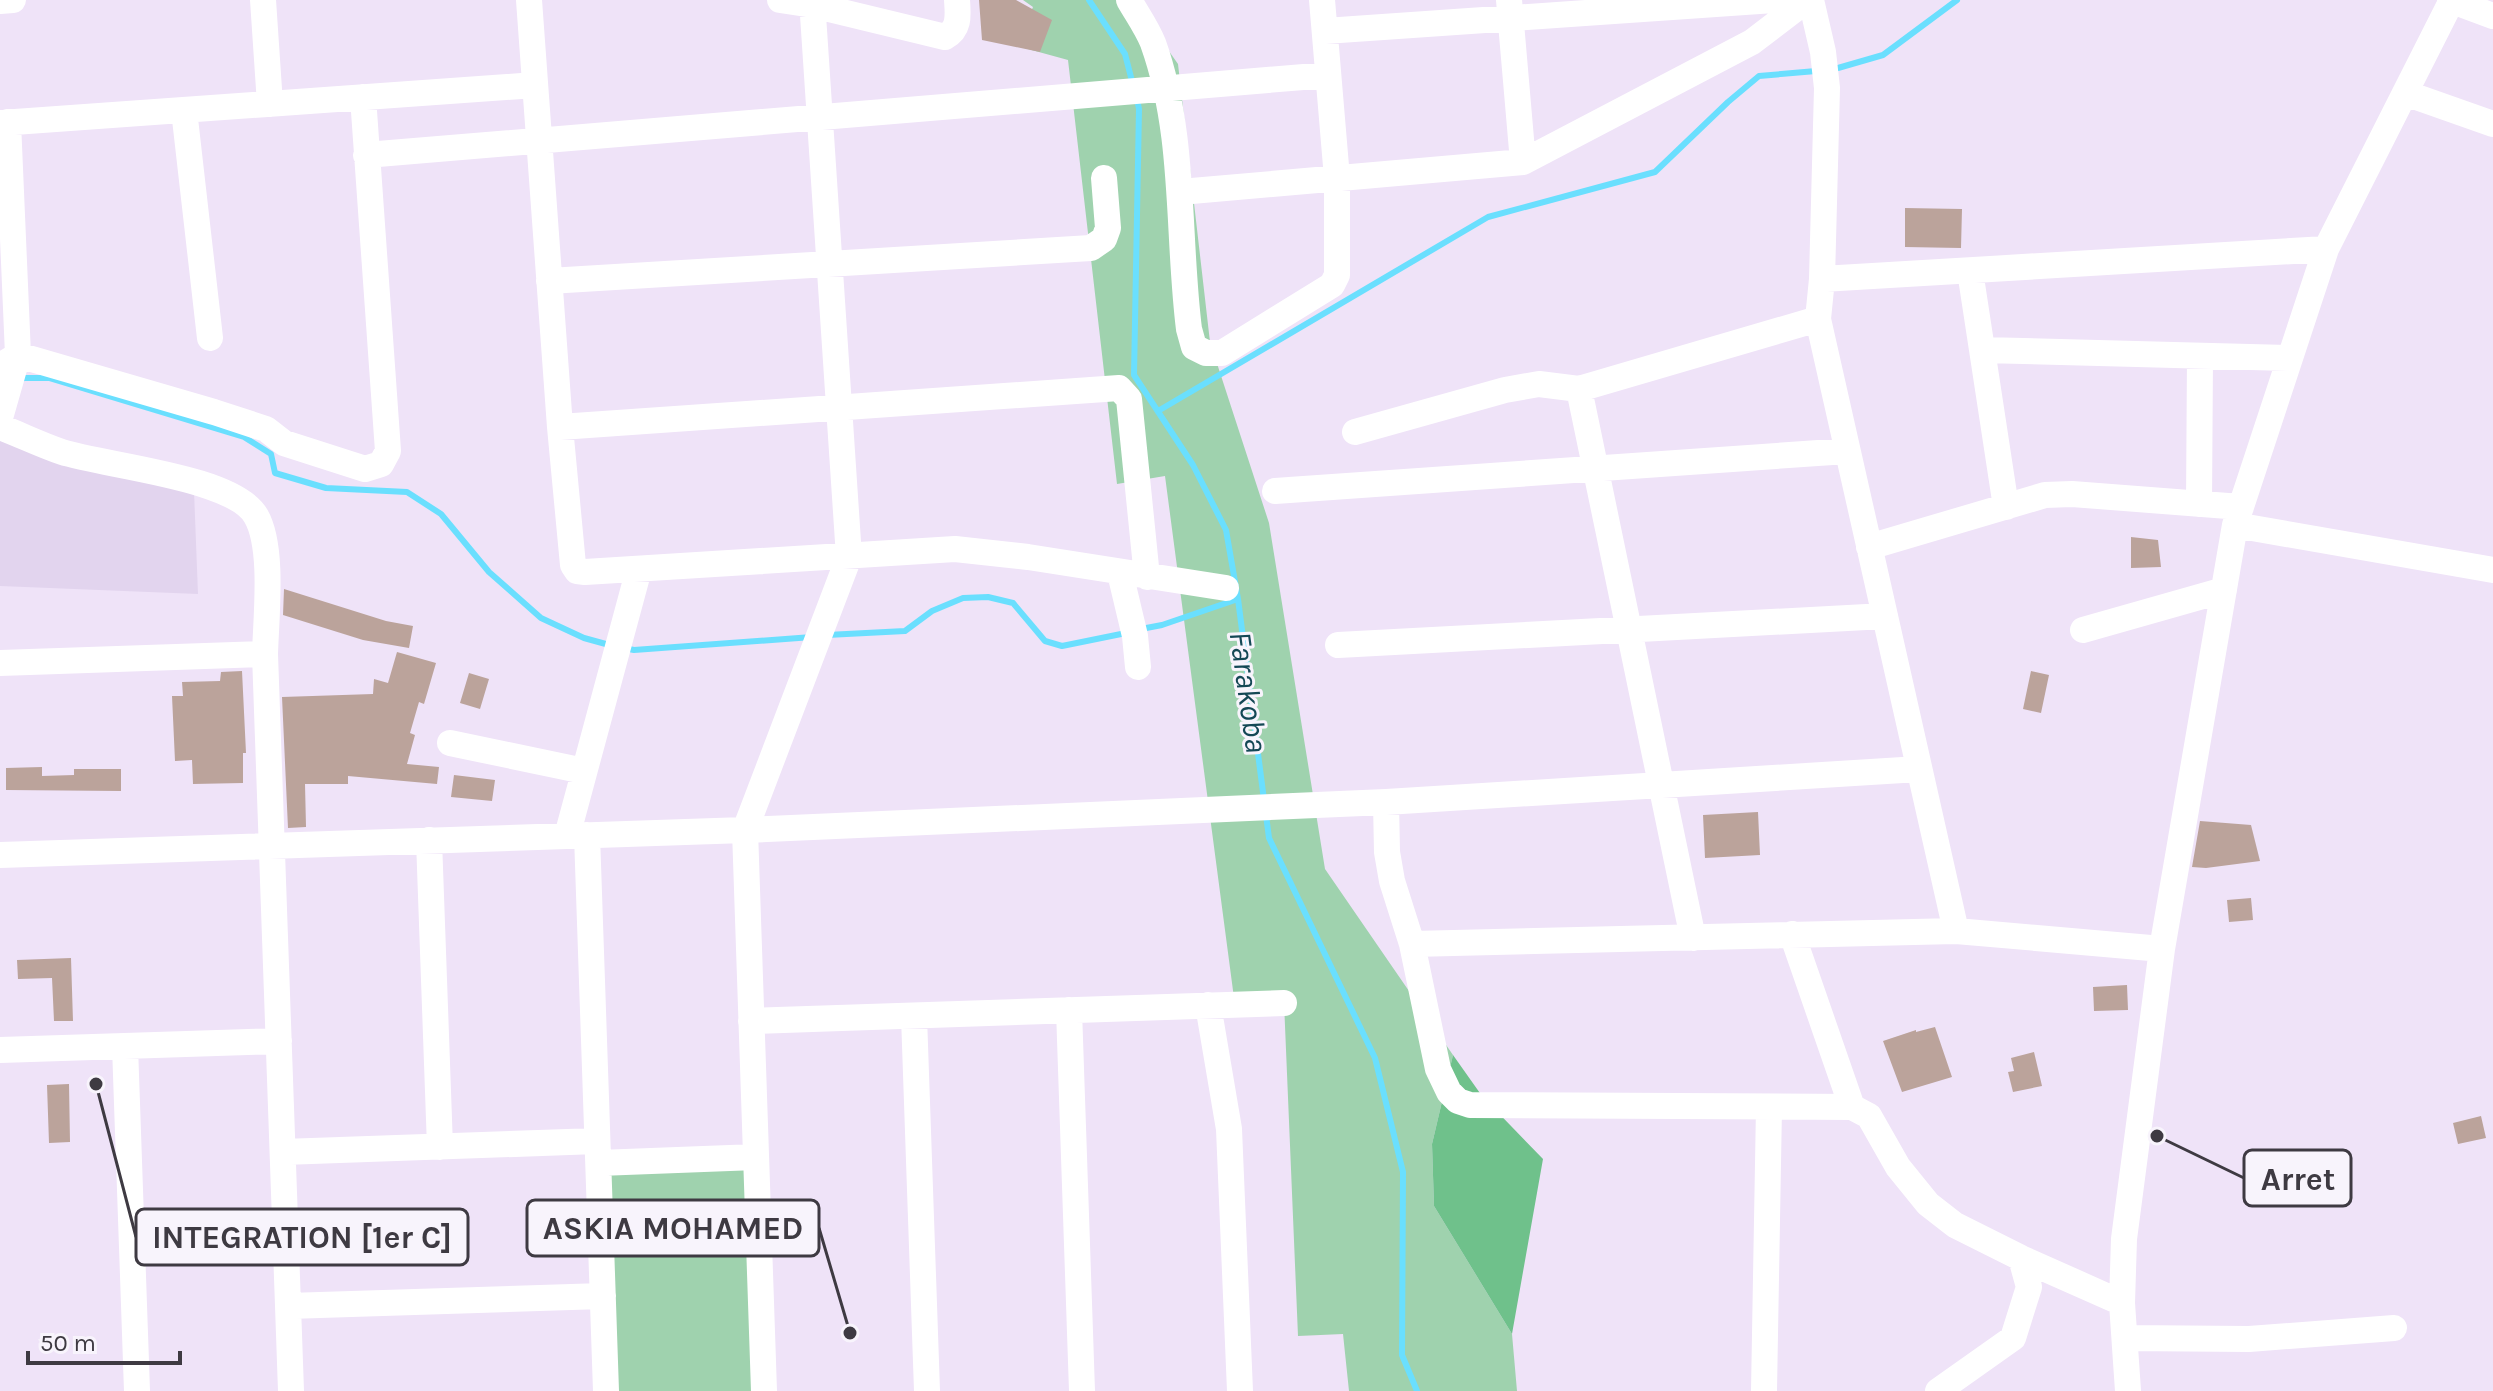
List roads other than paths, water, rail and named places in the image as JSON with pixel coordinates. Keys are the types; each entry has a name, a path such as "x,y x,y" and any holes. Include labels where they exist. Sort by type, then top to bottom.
{"street":[{"path":"0,1 13,0"},
{"path":"263,0 270,104"},
{"path":"529,0 560,427 573,565 577,571 955,549 1028,557 1226,588"},
{"path":"780,0 812,3 945,37 952,34 956,27 957,0"},
{"path":"1129,0 1153,42 1159,89 1180,192 1189,329 1194,347 1206,353 1222,353 1332,285 1337,275 1337,178 1322,0"},
{"path":"1325,31 1510,9 1774,0"},
{"path":"1180,192 1523,162 1752,42 1809,0 1823,52 1827,88 1822,279 1818,319 1956,931"},
{"path":"2128,1391 2122,1303 2124,1239 2162,949 2238,516 2326,249 2451,0 2493,16"},
{"path":"764,1391 745,830 849,557 812,3"},
{"path":"1510,9 1523,162"},
{"path":"366,155 1328,75"},
{"path":"363,97 388,451 381,464 365,469 284,443 266,429 214,412 7,383 4,122 535,85"},
{"path":"2405,93 2493,124"},
{"path":"184,110 210,338"},
{"path":"549,281 1091,248 1104,239 1108,228 1104,178"},
{"path":"1822,279 2326,249"},
{"path":"1970,271 2006,507"},
{"path":"1355,432 1505,390 1539,384 1579,389 1818,319"},
{"path":"1982,350 2290,358"},
{"path":"2199,504 2200,356"},
{"path":"560,427 1119,388 1129,399 1147,577"},
{"path":"1579,389 1693,938"},
{"path":"0,427 62,452 211,486 244,501 256,515 266,542 265,654 291,1391"},
{"path":"1275,491 1847,451"},
{"path":"1869,547 2045,495 2072,494 2199,504 2238,516 2493,570"},
{"path":"606,1391 598,1152 577,836 584,771 639,569"},
{"path":"1120,573 1134,628 1138,667"},
{"path":"2083,630 2224,590"},
{"path":"1338,645 1885,616"},
{"path":"0,663 265,654"},
{"path":"450,743 584,771"},
{"path":"0,855 745,830 1386,802 1919,769"},
{"path":"1386,802 1387,852 1392,881 1412,944 1438,1069 1449,1092 1458,1101 1470,1105 1852,1107 1869,1116 1898,1167 1928,1204 1955,1225 2122,1303"},
{"path":"429,840 440,1147"},
{"path":"1412,944 1956,931 2162,949"},
{"path":"1792,934 1852,1107"},
{"path":"751,1021 1284,1003"},
{"path":"1208,1005 1229,1129 1240,1391"},
{"path":"1069,1010 1082,1391"},
{"path":"914,1016 927,1391"},
{"path":"0,1050 279,1041"},
{"path":"125,1046 137,1391"},
{"path":"1764,1391 1769,1107"},
{"path":"283,1152 440,1147 756,1157"},
{"path":"1938,1391 2013,1338 2029,1287 2021,1258"},
{"path":"288,1306 603,1296"},
{"path":"2125,1338 2249,1339 2394,1328"}],"waterway":[{"name":"Farakoba","path":"1089,0 1125,54 1133,85"},
{"path":"1838,68 1883,55 1957,0"},
{"path":"1158,411 1488,217 1655,172 1759,76 1816,71"},
{"name":"Farakoba","path":"1137,99 1134,375 1193,465 1226,530 1264,800"},
{"path":"17,380 49,378 244,437 271,454 275,473 326,488 407,492 441,514 489,572 541,618 584,638 613,646"},
{"path":"827,635 905,631 932,611 963,598 988,597 1013,603 1045,641 1062,646 1126,633"},
{"path":"1141,629 1238,599"},
{"path":"624,648 634,650 812,637"},
{"name":"Farakoba","path":"1266,815 1269,838 1375,1058 1403,1172 1402,1355 1417,1391"}],"place":[{"name":"INTEGRATION [1er C]","path":"96,1084"},
{"name":"Arret","path":"2157,1136"},
{"name":"ASKIA MOHAMED","path":"850,1333"}]}
